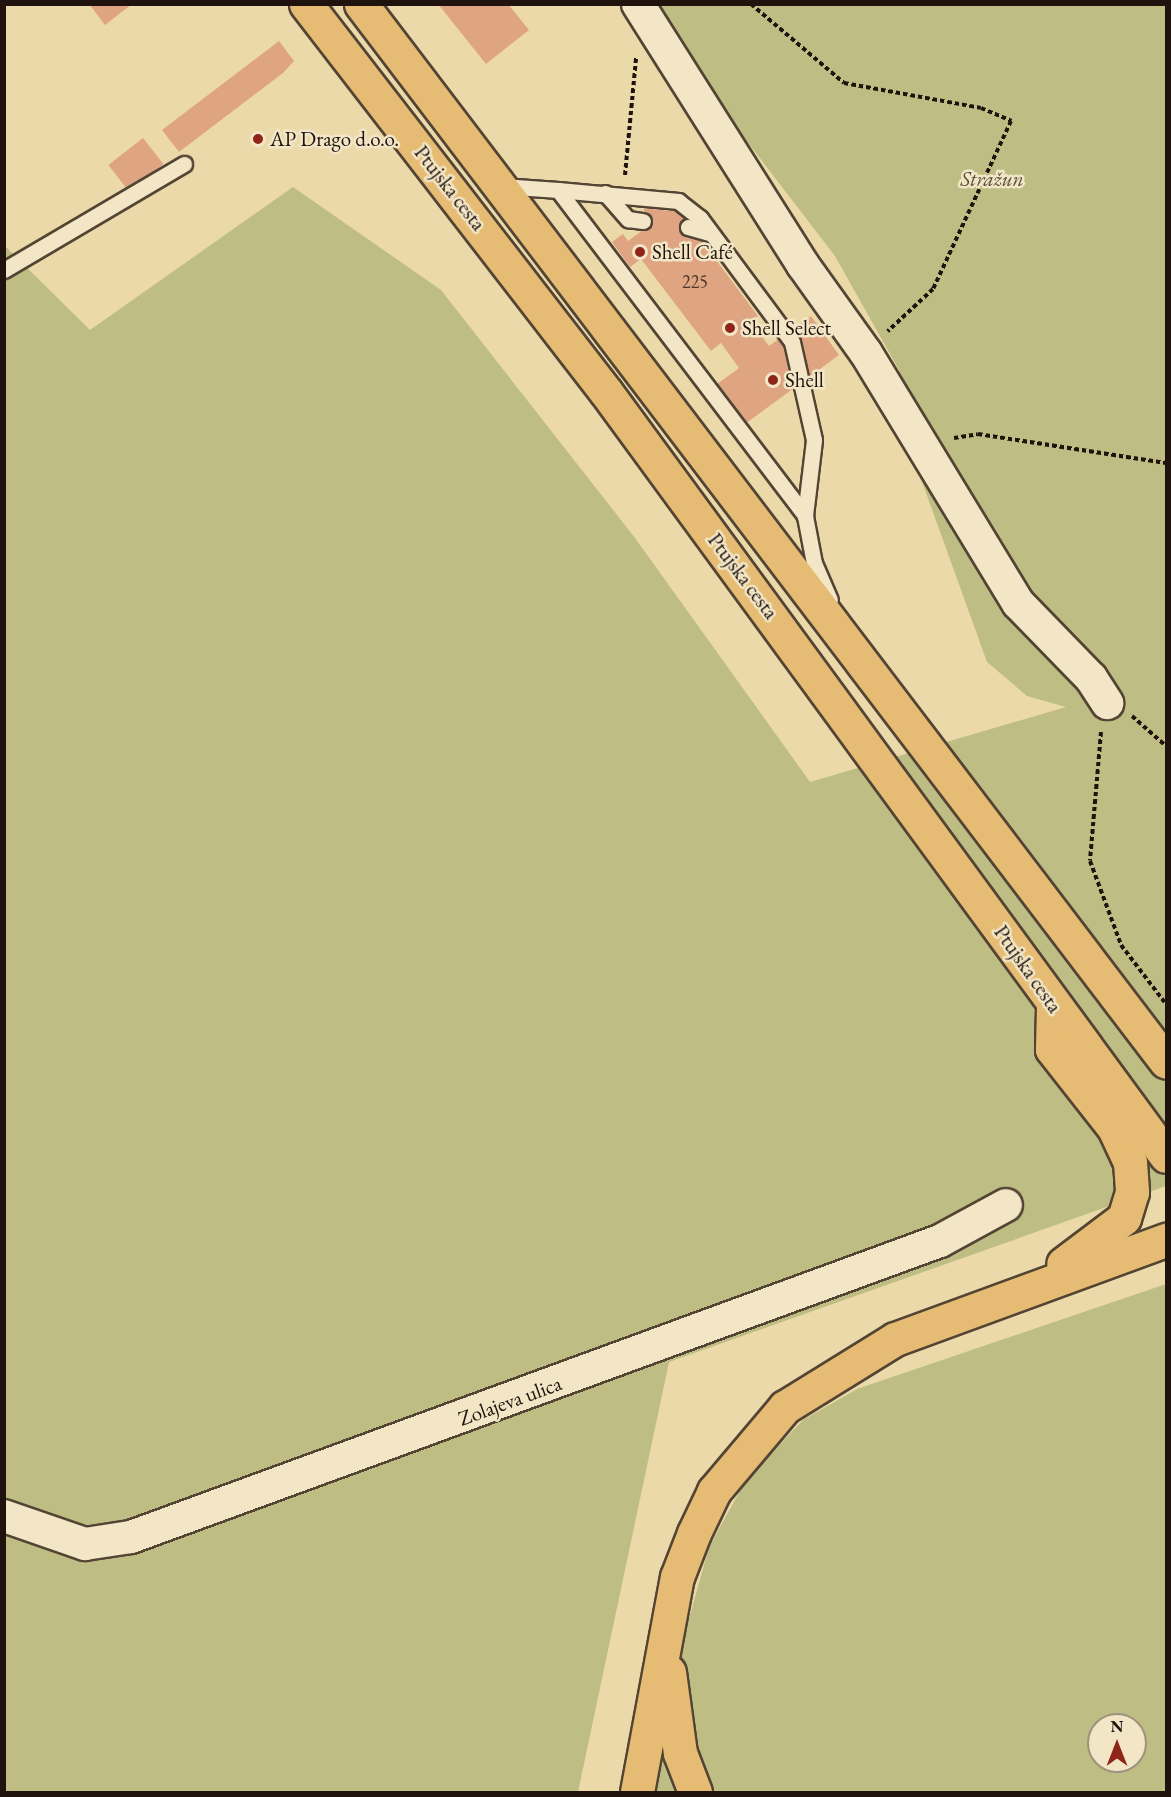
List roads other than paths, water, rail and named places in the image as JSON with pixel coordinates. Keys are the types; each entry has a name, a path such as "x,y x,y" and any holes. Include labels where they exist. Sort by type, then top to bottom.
{"main road":[{"name":"Ptujska cesta","path":"306,4 642,440 940,841 1053,1008 1167,1156"},
{"name":"Ptujska cesta","path":"361,4 501,186 864,671 1167,1062"},
{"path":"1021,1290 1088,1249 1124,1218 1132,1192 1130,1162 1114,1128 1052,1049 1053,1008"},
{"path":"637,1792 677,1577 714,1491 785,1407 895,1339 1021,1290 1167,1240"},
{"path":"667,1637 680,1753 695,1792"}],"street":[{"path":"643,12 797,256 866,352 1018,603 1091,678 1104,715"},
{"name":"Zolajeva ulica","path":"4,1516 85,1544 131,1537 939,1240 1006,1205"}],"lane":[{"path":"4,270 184,164"},
{"path":"501,186 605,193 678,201 709,233 792,342 814,440 805,516 814,563 864,671"},
{"path":"558,190 805,516"},
{"path":"605,193 628,219 643,221"},
{"path":"688,226 709,233"}],"place":[{"name":"AP Drago d.o.o.","path":"258,139"},
{"name":"Shell Café","path":"640,252"},
{"name":"Shell Select","path":"730,328"},
{"name":"Shell","path":"773,380"}],"park label":[{"name":"Stražun","path":"992,179"}]}
